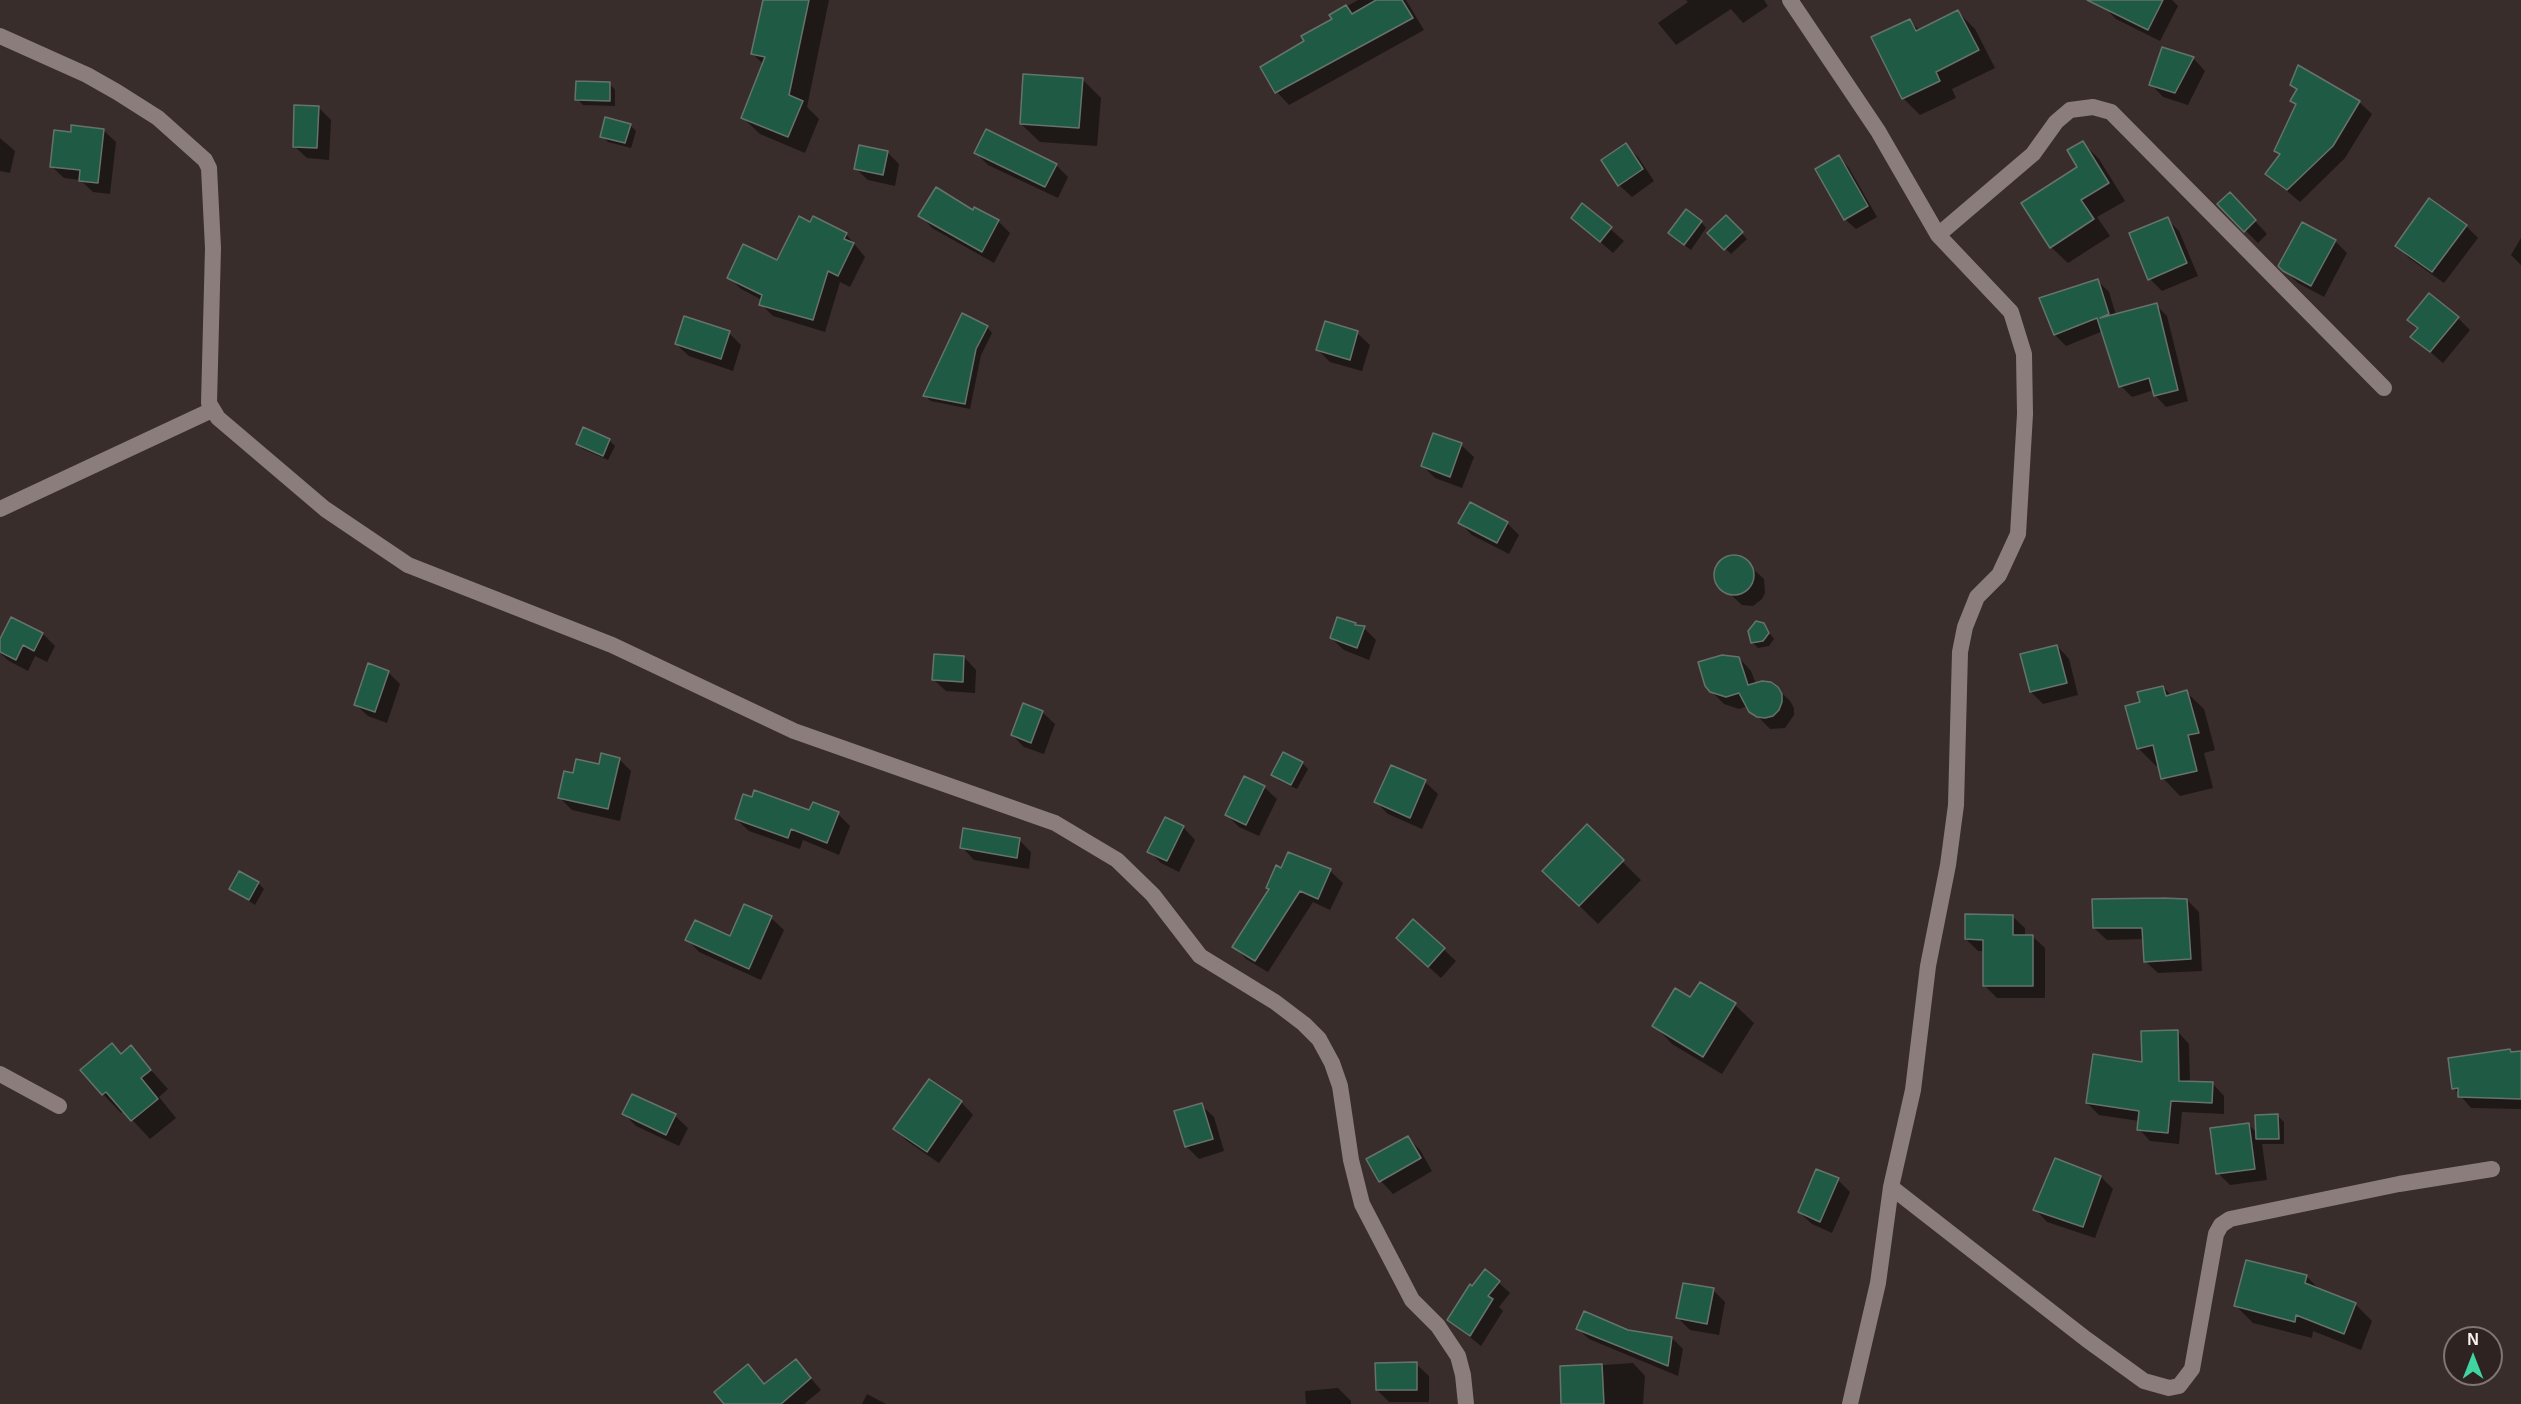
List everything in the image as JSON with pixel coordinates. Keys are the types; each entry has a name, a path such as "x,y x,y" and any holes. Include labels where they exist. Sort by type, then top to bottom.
{"street":[{"path":"1790,0 1878,131 1938,235 2011,312 2024,354 2025,426 2018,534 1999,575 1977,597 1965,627 1960,652 1956,805 1944,887 1928,966 1913,1090 1891,1187 1878,1283 1850,1404"},
{"path":"0,36 87,75 117,92 158,118 205,160 209,168 213,248 208,363 209,403 218,418 325,510 408,565 612,645 794,730 1055,823 1117,860 1153,895 1200,956 1275,1002 1304,1024 1319,1039 1332,1063 1340,1086 1351,1160 1362,1204 1412,1300 1438,1326 1458,1356 1463,1375 1466,1404"},
{"path":"1938,235 2033,154 2056,122 2070,110 2093,107 2111,111 2384,388"},
{"path":"0,509 212,410"},
{"path":"0,1074 59,1106"},
{"path":"1891,1187 2077,1333 2144,1382 2169,1388 2179,1386 2192,1369 2217,1234 2221,1225 2230,1219 2272,1209 2399,1184 2492,1169"}],"building":[{"path":"763,0 809,0 789,95 803,101 788,137 741,118 765,57 751,54"},
{"path":"1376,0 1402,0 1413,18 1275,93 1260,67 1304,41 1301,36 1332,19 1329,15 1346,5 1352,14"},
{"path":"2087,0 2163,0 2148,30"},
{"path":"1958,10 1979,50 1936,72 1940,81 1902,99 1871,37 1910,19 1916,31"},
{"path":"2162,47 2194,57 2175,93 2149,85"},
{"path":"2298,65 2360,101 2333,146 2287,190 2265,174 2280,154 2274,151 2296,104 2290,101 2297,89 2290,85"},
{"path":"1023,74 1083,78 1079,128 1020,124"},
{"path":"576,81 610,82 610,101 575,100"},
{"path":"294,105 319,106 317,148 293,147"},
{"path":"605,117 631,124 625,143 600,137"},
{"path":"71,125 104,129 98,183 79,181 80,170 50,167 54,130 71,132"},
{"path":"986,129 1057,164 1045,187 974,153"},
{"path":"2083,141 2109,183 2081,200 2094,219 2050,248 2021,203 2077,167 2067,150"},
{"path":"1626,143 1643,169 1618,186 1601,160"},
{"path":"859,145 888,151 883,175 854,169"},
{"path":"1839,155 1868,206 1844,220 1815,169"},
{"path":"936,187 973,210 974,207 999,220 982,252 918,216"},
{"path":"2230,192 2256,220 2244,232 2217,204"},
{"path":"2429,198 2467,225 2432,272 2395,246"},
{"path":"1582,203 1612,227 1600,242 1571,218"},
{"path":"1686,209 1702,221 1684,245 1668,233"},
{"path":"1726,215 1743,232 1724,250 1707,233"},
{"path":"799,216 810,222 813,216 847,233 844,239 854,243 838,276 828,271 813,320 759,305 762,295 727,278 743,244 777,260"},
{"path":"2168,217 2187,263 2148,280 2129,233"},
{"path":"2302,222 2336,240 2311,286 2278,266"},
{"path":"2098,279 2109,314 2100,318 2157,303 2178,390 2154,396 2149,378 2119,387 2097,318 2054,335 2039,298"},
{"path":"2429,293 2459,317 2430,352 2410,337 2418,328 2407,320"},
{"path":"962,313 988,326 976,349 965,404 923,396"},
{"path":"684,316 730,331 721,359 675,344"},
{"path":"1325,321 1358,331 1350,360 1316,350"},
{"path":"583,427 610,439 603,456 576,444"},
{"path":"1433,433 1462,443 1450,477 1421,466"},
{"path":"1470,502 1508,522 1497,543 1458,523"},
{"path":"1734,555 1748,561 1754,575 1748,589 1734,595 1720,589 1714,575 1720,561"},
{"path":"11,617 43,633 34,651 23,645 16,660 0,652 0,639"},
{"path":"1337,617 1356,623 1355,625 1365,626 1357,648 1330,638"},
{"path":"1756,621 1764,623 1769,633 1763,641 1751,643 1748,631"},
{"path":"2057,645 2067,683 2030,692 2020,654"},
{"path":"934,654 964,656 963,682 932,680"},
{"path":"1722,655 1739,657 1748,685 1762,681 1771,682 1778,687 1782,694 1782,702 1779,710 1773,716 1757,717 1749,712 1739,693 1726,697 1710,692 1705,686 1698,662"},
{"path":"368,663 389,671 375,712 354,705"},
{"path":"2163,686 2166,696 2187,690 2199,733 2188,735 2197,771 2161,779 2153,745 2137,749 2125,706 2140,702 2137,692"},
{"path":"1023,703 1043,711 1031,743 1011,735"},
{"path":"1283,752 1303,762 1291,785 1271,775"},
{"path":"601,753 620,758 608,809 558,798 564,771 573,773 576,759 599,764"},
{"path":"1391,765 1426,780 1410,818 1374,802"},
{"path":"1244,776 1265,786 1246,825 1225,815"},
{"path":"754,790 809,810 813,802 839,812 827,843 791,829 788,838 735,819 743,794 752,797"},
{"path":"1165,817 1184,826 1167,861 1147,852"},
{"path":"1587,824 1624,860 1579,906 1542,871"},
{"path":"963,828 1020,838 1017,858 960,848"},
{"path":"1288,852 1331,869 1318,899 1300,891 1255,961 1232,947 1269,889 1266,888 1276,865 1281,868"},
{"path":"239,871 259,882 249,900 229,889"},
{"path":"2092,899 2187,899 2191,959 2144,962 2142,928 2093,928"},
{"path":"744,904 772,916 749,969 685,940 695,920 730,936"},
{"path":"1965,914 2013,915 2013,935 2033,935 2033,986 1983,986 1983,940 1965,939"},
{"path":"1413,919 1445,948 1428,967 1396,938"},
{"path":"1700,982 1736,1003 1703,1057 1652,1026 1675,988 1690,997"},
{"path":"2178,1030 2179,1081 2213,1082 2212,1103 2171,1101 2168,1133 2137,1130 2139,1111 2086,1103 2093,1054 2142,1062 2141,1031"},
{"path":"112,1043 121,1054 131,1045 151,1070 141,1078 158,1099 131,1121 106,1092 102,1095 80,1070"},
{"path":"2510,1049 2511,1052 2521,1051 2521,1099 2458,1097 2458,1088 2452,1089 2448,1058"},
{"path":"929,1079 962,1101 927,1152 893,1129"},
{"path":"632,1094 676,1114 666,1135 622,1114"},
{"path":"1202,1103 1213,1139 1185,1147 1174,1111"},
{"path":"2278,1114 2279,1139 2256,1139 2255,1115"},
{"path":"2249,1123 2255,1169 2216,1174 2210,1128"},
{"path":"1408,1136 1421,1158 1379,1182 1366,1159"},
{"path":"2055,1158 2101,1176 2083,1227 2033,1210"},
{"path":"1816,1169 1839,1178 1820,1222 1798,1212"},
{"path":"2246,1260 2307,1275 2305,1283 2356,1303 2344,1334 2296,1315 2295,1322 2234,1306"},
{"path":"1485,1269 1500,1281 1488,1296 1493,1299 1470,1336 1447,1320 1470,1284 1472,1286"},
{"path":"1683,1283 1714,1288 1707,1324 1676,1318"},
{"path":"1584,1311 1628,1330 1672,1337 1668,1366 1576,1329"},
{"path":"796,1359 811,1378 781,1404 724,1404 714,1392 748,1364 764,1384"},
{"path":"1417,1362 1417,1390 1376,1390 1375,1363"},
{"path":"1602,1364 1604,1404 1561,1404 1560,1366"}]}
